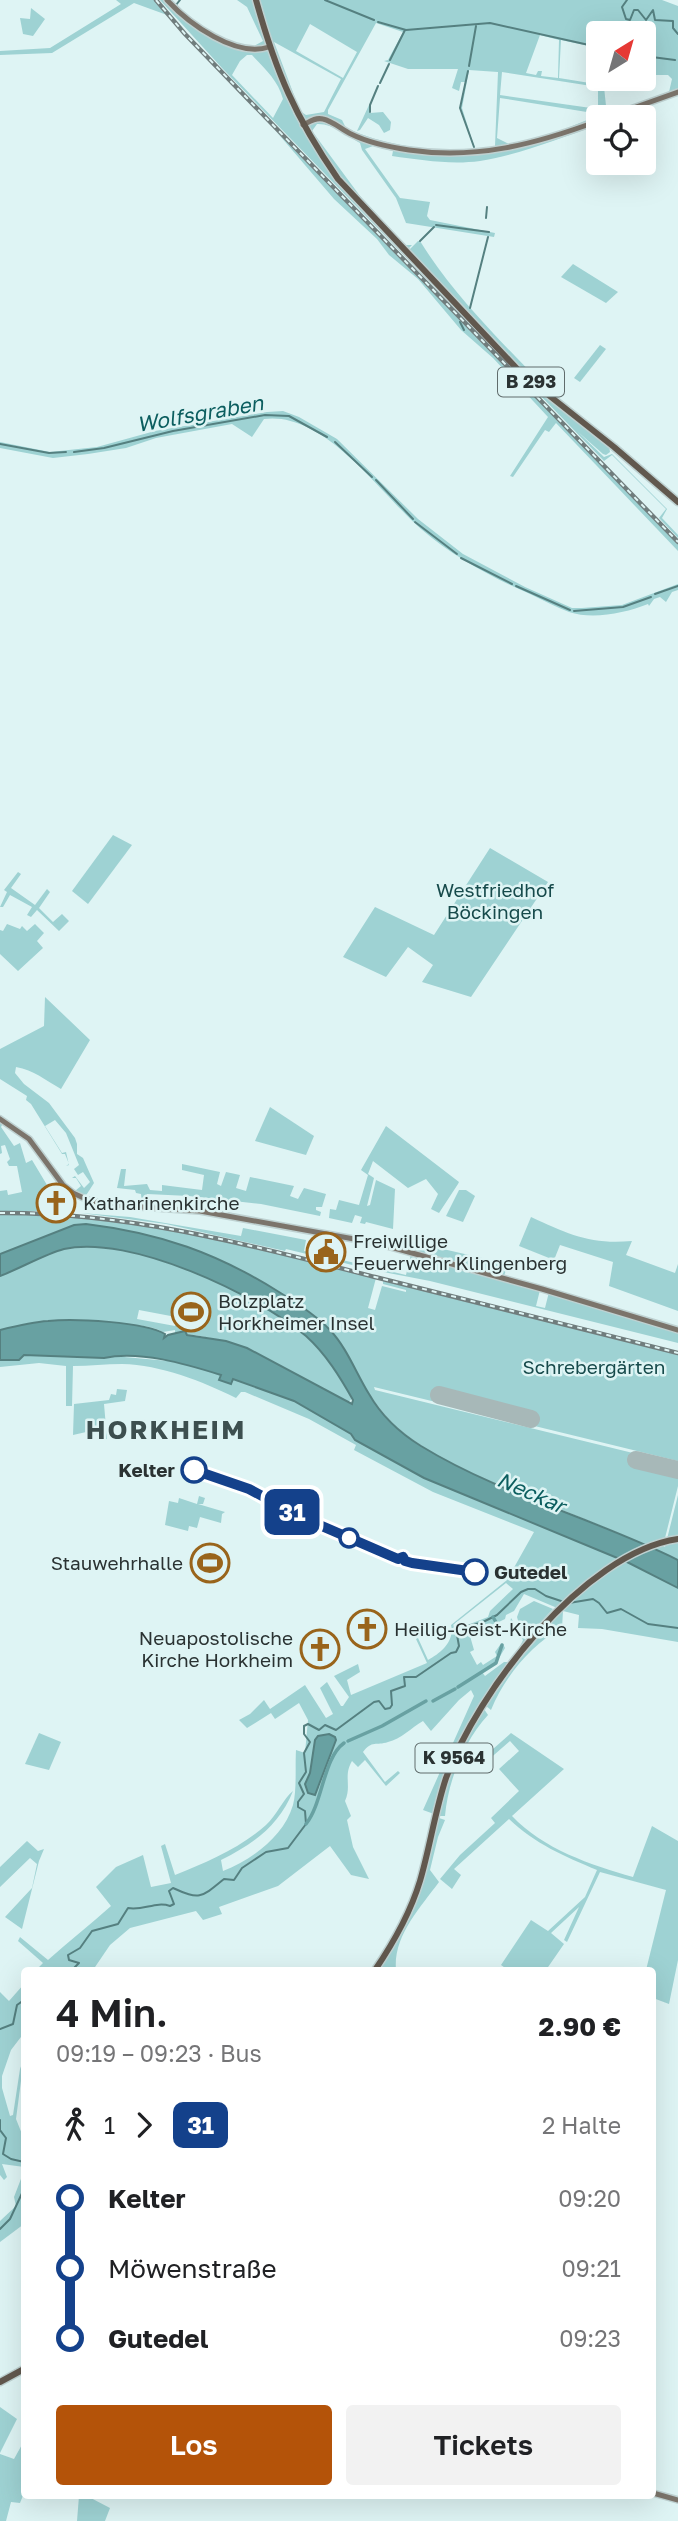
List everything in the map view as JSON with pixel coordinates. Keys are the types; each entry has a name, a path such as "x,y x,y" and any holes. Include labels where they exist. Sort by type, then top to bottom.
{"main road":[{"path":"167,0 187,19 224,41 247,50 269,47"},
{"name":"B 293","path":"256,0 283,86 303,125 338,179 535,386 614,447 678,502"},
{"path":"642,105 678,92"},
{"path":"303,125 317,118 324,119 351,134 379,144 418,151 469,154 534,144 586,125"},
{"path":"0,1119 29,1139 63,1185 73,1194 88,1200 111,1205 192,1210 250,1219 412,1252 678,1330"},
{"name":"K 9564","path":"378,1967 401,1928 421,1878 447,1778 466,1735 509,1669 556,1612 600,1573 637,1550 678,1539"},
{"path":"0,2382 21,2371"},
{"path":"656,2494 678,2500"}],"green space":[{"path":"116,0 155,0 167,15 134,3 52,53 0,55 0,51 50,48 121,4"},
{"path":"160,0 172,0 188,17 220,37 254,46 263,41 247,7 237,0 662,0 678,6 678,90 644,105 634,105 669,92 672,79 668,75 656,75 656,21 586,21 586,45 561,40 559,78 586,82 586,85 502,72 500,95 586,107 586,112 500,98 497,138 511,145 555,133 586,120 586,129 508,155 469,162 436,162 392,156 393,151 373,146 365,149 400,198 430,202 427,216 430,220 495,233 494,237 406,223 396,198 362,150 360,143 334,128 317,124 312,131 360,196 405,245 412,245 407,250 341,180 308,128 310,125 306,119 297,111 293,113 356,204 532,386 609,446 610,452 603,454 577,431 604,457 612,454 667,509 662,518 678,538 659,518 666,509 612,455 604,461 222,68","holes":["376,23 403,32 388,60 384,61 408,69 458,69 452,88 459,91 461,82 465,82 460,109 474,146 462,108 469,70 498,72 495,146 491,149 417,148 381,141 346,128 342,120 328,114","310,24 357,52 343,78 296,51","540,35 559,40 558,78 541,76 542,71 538,71 536,75 526,73","274,42 341,79 324,112 306,115 300,111","247,55 252,55 278,86 283,99 273,118 232,75"]},
{"path":"31,8 45,19 33,36 23,34 20,18 30,19"},
{"path":"598,91 604,91 606,105 598,105"},
{"path":"369,105 370,113 383,112 391,122 390,130 384,133 379,125 368,118 357,131"},
{"path":"275,130 678,544 678,551 556,423 549,432 545,430 513,477 510,476 548,417 493,358 461,330 418,279 389,255 377,239 334,199"},
{"path":"418,241 460,296 537,379 535,383 408,251"},
{"path":"573,264 618,292 606,303 561,277"},
{"path":"600,345 606,349 580,382 574,378"},
{"path":"283,411 337,439 418,519 463,554 525,587 572,608 622,605 678,584 678,590 672,592 666,602 660,597 654,599 649,606 648,604 609,614 578,614 559,608 487,573 446,549 421,529 330,441 287,420 264,419 252,437 232,424 156,438 126,448 53,458 0,448 0,442 50,452 97,447 155,431"},
{"path":"113,835 132,845 88,904 72,891"},
{"name":"Westfriedhof Böckingen","path":"490,848 548,882 471,997 422,982 433,965 408,947 386,977 343,957 375,907 434,935"},
{"path":"18,872 21,874 11,888 35,905 47,889 50,892 39,908 53,922 62,914 69,921 59,931 37,910 31,917 27,915 32,907 10,895 3,907 0,907 7,892 4,890"},
{"path":"7,924 20,929 22,926 27,931 35,924 44,933 37,941 43,948 18,971 0,954 0,930 3,931"},
{"path":"45,997 90,1040 61,1089 28,1070 16,1067 15,1073 24,1084 49,1103 75,1138 77,1154 83,1158 94,1183 85,1197 75,1191 81,1186 76,1178 72,1178 75,1176 84,1188 90,1182 83,1172 78,1175 74,1169 79,1165 66,1133 55,1120 45,1126 62,1153 66,1152 68,1163 65,1154 62,1154 26,1100 27,1096 0,1079 0,1049 44,1026"},
{"path":"270,1107 314,1136 306,1155 255,1141"},
{"path":"0,1121 14,1146 20,1143 26,1163 32,1160 47,1185 48,1197 37,1200 40,1211 0,1211 0,1191 7,1190 8,1195 22,1192 17,1166 9,1166 7,1162 10,1159 5,1145 1,1146 0,1154"},
{"path":"386,1126 459,1182 458,1184 439,1213 431,1209 438,1194 426,1179 408,1188 373,1161 368,1174 374,1178 367,1206 370,1205 376,1180 395,1189 393,1229 360,1223 362,1217 355,1215 352,1223 329,1218 330,1209 336,1210 339,1200 359,1205 368,1175 361,1170"},
{"path":"182,1164 220,1172 217,1184 221,1186 226,1172 240,1175 236,1188 246,1191 250,1177 294,1186 290,1196 298,1199 304,1188 326,1194 322,1207 316,1207 316,1210 321,1212 320,1216 261,1204 189,1196 147,1194 146,1205 142,1205 141,1194 135,1190 117,1188 121,1169 126,1169 124,1186 147,1184 150,1190 162,1191 162,1185 202,1190 204,1175 182,1170"},
{"path":"60,1186 75,1197 70,1213 51,1212 54,1206 56,1209 61,1205 57,1199"},
{"path":"459,1190 466,1190 475,1196 463,1222 446,1216"},
{"path":"81,1213 130,1217 241,1236 243,1228 306,1240 304,1251 406,1275 411,1254 540,1290 536,1306 545,1308 549,1292 678,1331 678,1343 430,1281 286,1249 285,1251 166,1224"},
{"name":"Schrebergärten","path":"43,1214 86,1218 211,1238 376,1278 368,1308 375,1310 382,1286 406,1292 383,1284 383,1280 678,1354 678,1461 374,1387 375,1390 678,1464 678,1486 663,1546 665,1547 678,1495 678,1560 447,1461 400,1430 368,1393 347,1403 265,1358 223,1341 175,1333 175,1330 163,1332 142,1326 89,1322 46,1322 0,1330 0,1215","holes":["139,1310 176,1317 175,1326 137,1319"]},
{"path":"531,1217 592,1240 632,1241 626,1255 675,1273 678,1264 678,1311 609,1286 613,1262 560,1245 554,1260 519,1246"},
{"path":"391,1237 508,1264 504,1276 389,1244"},
{"path":"24,1355 104,1358 113,1356 180,1362 221,1375 220,1380 230,1384 233,1379 294,1401 351,1434 355,1440 424,1478 627,1562 678,1588 678,1642 602,1629 578,1628 579,1615 563,1611 562,1628 540,1643 520,1663 503,1686 491,1710 486,1706 520,1659 562,1610 524,1594 514,1611 506,1615 505,1619 470,1636 474,1650 470,1652 477,1665 481,1662 483,1665 497,1656 495,1652 500,1645 503,1644 505,1648 496,1663 482,1672 485,1676 504,1662 510,1662 523,1640 510,1623 511,1618 526,1641 472,1716 453,1756 434,1814 423,1810 474,1696 471,1690 431,1731 423,1721 397,1738 366,1748 363,1752 385,1782 398,1771 400,1773 386,1786 365,1760 358,1767 352,1761 349,1766 345,1801 351,1816 347,1820 353,1847 369,1879 351,1875 330,1846 278,1886 219,1907 222,1914 203,1920 196,1911 130,1928 110,1945 95,1967 39,1967 43,1963 18,1941 20,1937 48,1960 111,1906 96,1887 116,1867 143,1855 151,1887 171,1883 161,1846 165,1844 175,1875 187,1870 223,1854 256,1833 270,1821 293,1791 280,1814 264,1833 221,1860 223,1871 256,1853 275,1837 293,1805 296,1750 305,1753 308,1720 299,1703 275,1719 271,1713 247,1728 239,1720 250,1714 264,1700 270,1709 305,1685 326,1718 333,1714 320,1688 327,1682 341,1706 349,1697 334,1676 358,1664 360,1672 347,1680 351,1695 427,1663 416,1639 418,1638 428,1660 438,1654 449,1641 451,1625 507,1580 534,1532 433,1492 354,1450 356,1445 309,1419 245,1392 241,1392 236,1398 181,1375 151,1367 116,1364 73,1366 72,1406 66,1406 66,1366 39,1363 0,1367 0,1360 19,1359","holes":["506,1583 513,1589 490,1611 488,1617 457,1629 453,1625","329,1734 336,1740 319,1787 305,1784 310,1773 315,1740 318,1736"]},
{"path":"117,1389 127,1390 125,1401 104,1404 107,1439 101,1440 95,1430 73,1435 74,1404 109,1400 111,1394 116,1395"},
{"path":"199,1496 205,1498 203,1504 198,1504 225,1512 222,1514 221,1523 200,1517 197,1528 189,1526 188,1531 165,1525 169,1501 178,1503 179,1498 197,1504"},
{"path":"534,1601 553,1609 536,1627 526,1629 519,1624 517,1617 520,1609"},
{"path":"484,1709 488,1715 465,1749 450,1789 445,1816 439,1816 445,1820 430,1870 439,1882 403,1934 396,1967 379,1967 403,1927 421,1875 443,1795 462,1747"},
{"path":"39,1733 61,1742 49,1770 25,1764"},
{"path":"511,1733 564,1769 512,1816 538,1838 584,1861 633,1877 652,1826 678,1841 678,1960 669,2004 656,1999 656,1967 647,1967 666,1890 600,1872 567,1942 564,1940 579,1907 551,1933 564,1944 548,1967 501,1965 531,1920 548,1931 585,1897 597,1870 540,1842 509,1819 454,1869 461,1875 452,1889 440,1879 460,1855 495,1823 491,1818 519,1791 499,1769 519,1751 510,1741 487,1761 484,1757"},
{"path":"27,1841 38,1851 44,1849 22,1929 5,1917 32,1888 37,1864 30,1858 0,1887 0,1867"},
{"path":"21,1987 21,2037 11,2050 2,2076 2,2088 10,2116 13,2115 21,2066 16,2119 21,2132 21,2167 2,2164 7,2177 4,2180 0,2175 0,1992 9,2001"},
{"path":"21,2179 21,2226 0,2242 0,2221 16,2206 14,2197"},
{"path":"0,2407 17,2419 0,2453"},
{"path":"21,2446 22,2499 20,2503 11,2502 6,2521 0,2521 0,2454 14,2459"},
{"path":"79,2499 93,2499 110,2508 105,2521 77,2521"}],"shaded area":[{"path":"86,1224 139,1233 187,1247 233,1266 279,1292 330,1330 374,1402 406,1435 421,1446 483,1479 614,1531 678,1560 678,1588 627,1562 424,1478 355,1440 351,1434 294,1401 233,1379 231,1384 219,1380 221,1375 147,1357 24,1355 19,1360 0,1360 0,1330 36,1322 74,1320 142,1326 165,1334 164,1338 185,1331 187,1335 226,1341 247,1348 352,1404 353,1400 332,1366 306,1336 256,1303 191,1271 122,1250 91,1247 57,1251 0,1276 0,1254 74,1225"},
{"path":"329,1734 336,1740 315,1795 308,1793 305,1784 310,1773 315,1740 318,1736"}],"waterway":[{"path":"176,5 180,0"},
{"path":"325,0 374,20"},
{"path":"627,0 622,7 626,19 630,20 634,10 638,10 646,20 653,10 655,20 673,21 673,28 678,34"},
{"path":"378,22 406,30 490,23 586,44"},
{"path":"469,66 476,26"},
{"path":"390,60 405,30"},
{"path":"656,58 675,60"},
{"path":"380,83 389,64"},
{"path":"468,71 460,108 474,147"},
{"path":"370,112 378,86"},
{"path":"486,218 487,207"},
{"path":"436,225 489,232"},
{"path":"420,241 434,227"},
{"path":"470,308 488,237"},
{"path":"460,322 464,330"},
{"name":"Wolfsgraben","path":"74,452 265,415 289,416 327,437"},
{"name":"Wolfsgraben","path":"335,442 372,477"},
{"name":"Wolfsgraben","path":"0,444 49,453 66,452"},
{"name":"Wolfsgraben","path":"376,480 413,519"},
{"name":"Wolfsgraben","path":"415,522 457,554"},
{"name":"Wolfsgraben","path":"461,558 512,584"},
{"name":"Wolfsgraben","path":"516,586 570,610"},
{"name":"Wolfsgraben","path":"655,594 678,586"},
{"name":"Wolfsgraben","path":"574,611 623,607 651,597"},
{"path":"75,1967 79,1963 69,1960 68,1955 80,1948 92,1931 118,1924 128,1908 170,1906 174,1904 169,1891 173,1888 200,1895 224,1879 234,1880 242,1868 266,1852 288,1848 306,1824 305,1811 298,1807 304,1794 299,1783 306,1772 304,1753 310,1742 304,1734 304,1726 308,1724 319,1730 325,1725 336,1730 374,1702 379,1701 385,1709 390,1708 391,1691 405,1686 404,1677 416,1677 456,1652 459,1646 457,1635 466,1626 481,1623 497,1615 521,1592 535,1589 564,1602"},
{"path":"569,1603 593,1599 607,1613 621,1609 648,1624 678,1628"},
{"path":"493,1617 497,1624"},
{"path":"458,1687 496,1663 502,1645"},
{"path":"433,1701 455,1689"},
{"path":"348,1741 382,1726 426,1701"},
{"path":"306,1824 312,1815 332,1759 344,1743"},
{"path":"0,2029 13,2024 17,2005 21,2002"},
{"path":"0,2120 0,2130 6,2138 3,2154 21,2161"},
{"path":"0,2229 10,2219 21,2195"}],"runway":[{"path":"439,1395 531,1419"},
{"path":"636,1460 678,1470"}],"railway":[{"path":"156,0 185,34 678,542"},
{"path":"0,1213 96,1218 236,1242 678,1353"}],"bus line":[{"name":"31","path":"194,1470 249,1489 301,1517 398,1559 403,1557 405,1561 412,1563 475,1572"}],"place":[{"name":"Katharinenkirche","path":"56,1203"},
{"name":"Freiwillige Feuerwehr Klingenberg","path":"326,1252"},
{"name":"Bolzplatz Horkheimer Insel","path":"191,1312"},
{"name":"Kelter","path":"194,1470"},
{"name":"Stauwehrhalle","path":"210,1563"},
{"name":"Gutedel","path":"475,1572"},
{"name":"Heilig-Geist-Kirche","path":"367,1629"},
{"name":"Neuapostolische Kirche Horkheim","path":"320,1649"}],"district":[{"name":"HORKHEIM","path":"166,1430"}],"water label":[{"name":"Neckar","path":"531,1493"}]}
